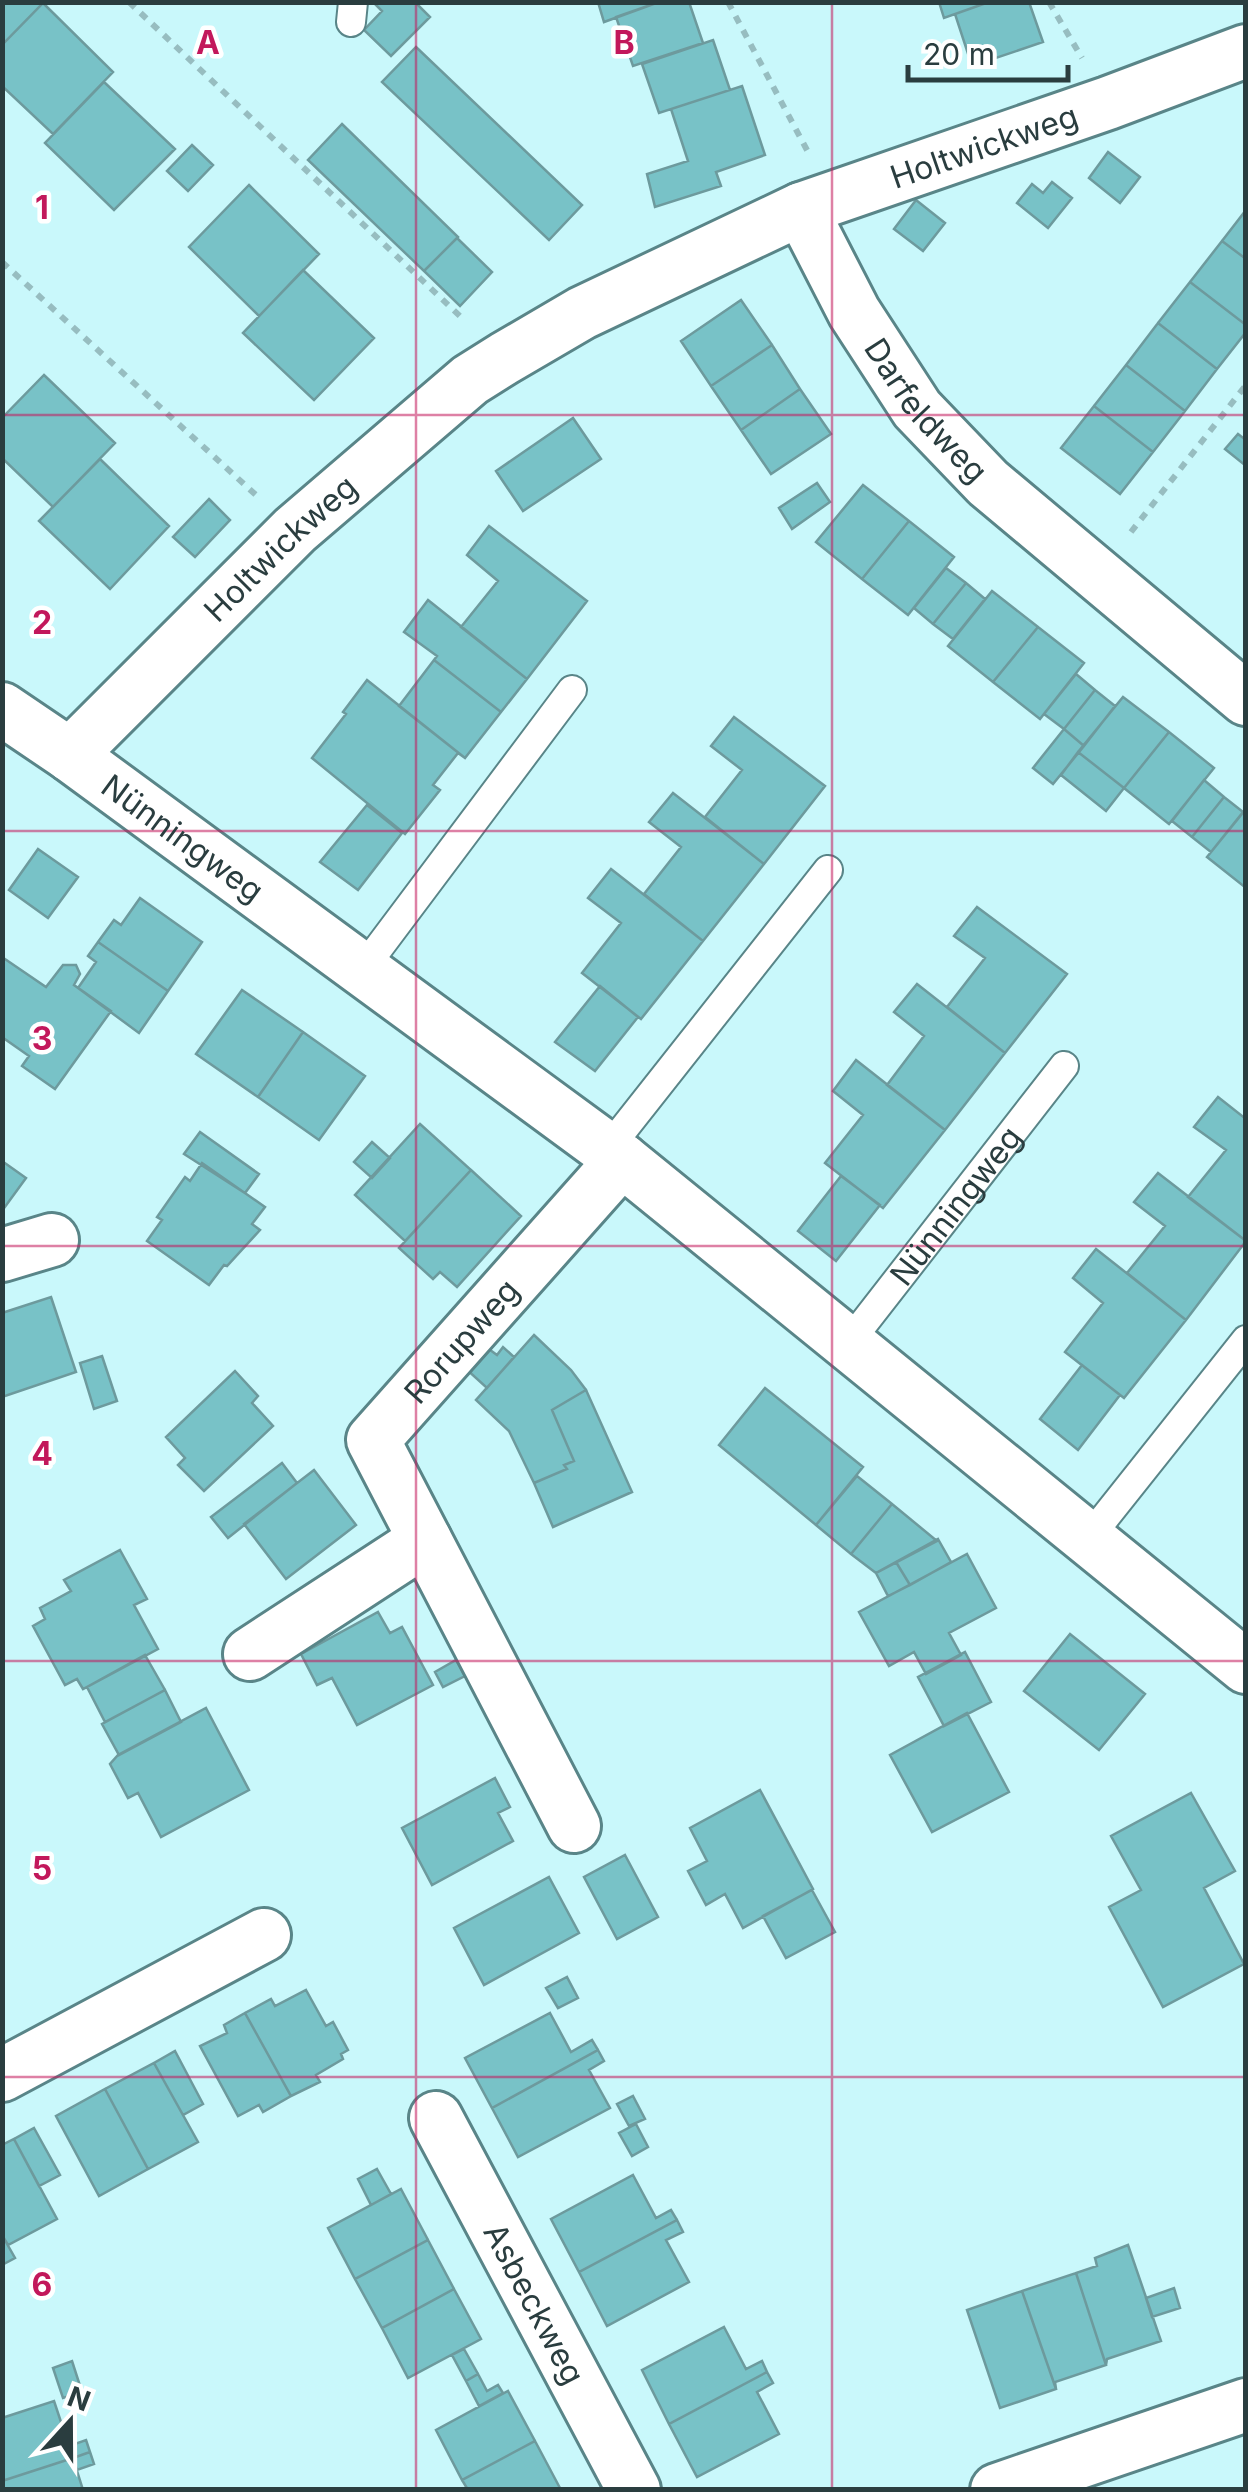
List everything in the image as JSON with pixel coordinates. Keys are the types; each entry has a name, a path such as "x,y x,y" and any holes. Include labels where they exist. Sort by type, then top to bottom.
{"street":[{"name":"Holtwickweg","path":"70,755 295,530 470,380 505,358 582,312 816,203 1246,51"},
{"name":"Darfeldweg","path":"816,203 854,312 917,409 988,483 1096,577 1246,698"},
{"name":"Nünningweg","path":"2,710 70,755 615,1155 1246,1668"},
{"name":"Rorupweg","path":"574,1826 374,1440 615,1155"},
{"path":"2,1255 52,1240"},
{"path":"250,1654 425,1540"},
{"path":"2,2075 264,1934"},
{"name":"Asbeckweg","path":"436,2118 634,2490"},
{"path":"997,2490 1246,2405"}],"lane":[{"path":"362,970 572,690"},
{"path":"615,1155 828,870"},
{"name":"Nünningweg","path":"846,1346 1064,1066"},
{"path":"1087,1540 1246,1340"}],"path":[{"path":"130,2 505,358"},
{"path":"728,2 816,203"},
{"path":"2,262 295,530"},
{"path":"1096,577 1246,385"}],"building":[{"path":"2,2 44,2 2,45"},
{"path":"373,2 415,2 430,17 391,56 364,30 382,11"},
{"path":"598,2 659,2 604,22"},
{"path":"659,2 689,2 703,43 633,66 616,17"},
{"path":"939,2 989,2 944,18"},
{"path":"989,2 1029,2 1043,42 972,66 955,14"},
{"path":"43,3 113,72 53,134 2,86 2,45"},
{"path":"713,40 730,90 659,113 642,64"},
{"path":"416,47 582,205 549,240 382,82"},
{"path":"104,82 175,149 114,210 45,143"},
{"path":"742,86 765,155 716,172 721,186 655,207 647,174 688,161 671,109"},
{"path":"342,124 458,237 424,271 308,160"},
{"path":"192,145 213,165 188,191 167,171"},
{"path":"1108,152 1140,177 1120,203 1089,178"},
{"path":"1052,182 1072,198 1048,228 1017,203 1032,184 1043,193"},
{"path":"249,185 319,254 259,316 189,247"},
{"path":"916,200 945,223 923,251 894,229"},
{"path":"1246,210 1246,259 1222,241"},
{"path":"457,238 492,272 460,306 424,271"},
{"path":"1222,241 1246,259 1246,325 1190,282"},
{"path":"303,270 374,338 314,400 243,333"},
{"path":"1190,282 1246,325 1246,332 1217,369 1158,323"},
{"path":"741,300 772,345 711,386 681,341"},
{"path":"1158,323 1217,369 1185,411 1126,365"},
{"path":"772,345 800,389 741,430 711,386"},
{"path":"1126,365 1185,411 1153,452 1094,406"},
{"path":"44,375 115,443 53,507 2,458 2,418"},
{"path":"800,389 831,434 771,474 741,430"},
{"path":"1094,406 1153,452 1120,494 1061,448"},
{"path":"573,418 601,459 523,511 496,471"},
{"path":"1238,434 1246,440 1246,466 1225,449"},
{"path":"100,459 169,526 110,589 39,521"},
{"path":"817,483 830,502 792,529 779,508"},
{"path":"863,485 909,521 862,579 816,542"},
{"path":"209,499 230,520 195,557 173,537"},
{"path":"909,521 954,557 908,615 862,579"},
{"path":"489,526 587,601 527,679 461,627 498,581 467,555"},
{"path":"946,568 966,583 933,624 914,608"},
{"path":"966,583 985,599 953,639 933,624"},
{"path":"992,591 1038,627 993,682 948,646"},
{"path":"428,600 527,679 501,712 404,632"},
{"path":"1038,627 1084,663 1040,719 993,682"},
{"path":"434,660 501,712 465,758 399,706"},
{"path":"1076,674 1095,690 1064,729 1044,714"},
{"path":"367,680 465,758 458,753 433,785 440,790 405,834 312,758"},
{"path":"1095,690 1115,706 1084,746 1064,729"},
{"path":"1123,697 1169,732 1124,788 1078,752"},
{"path":"734,717 825,786 764,864 705,817 742,770 711,746"},
{"path":"1064,729 1084,746 1053,784 1033,768"},
{"path":"1169,732 1214,768 1169,824 1124,788"},
{"path":"1078,752 1124,788 1106,811 1061,775"},
{"path":"1204,780 1224,797 1192,837 1172,821"},
{"path":"673,793 764,864 703,941 644,894 681,847 649,822"},
{"path":"1224,797 1243,812 1211,852 1192,837"},
{"path":"367,805 402,833 358,890 320,862"},
{"path":"1246,809 1246,888 1207,857"},
{"path":"38,849 78,877 48,918 9,890"},
{"path":"611,869 703,941 641,1019 582,973 621,923 588,898"},
{"path":"140,898 202,942 168,991 98,942 114,920 121,925"},
{"path":"977,907 1067,974 1005,1053 947,1007 985,958 954,936"},
{"path":"98,942 168,991 139,1033 78,988 96,962 88,956"},
{"path":"2,957 46,987 63,965 76,965 80,974 74,985 111,1011 55,1089 22,1066 29,1056 2,1037"},
{"path":"917,984 1005,1053 945,1130 887,1085 924,1036 894,1012"},
{"path":"600,986 638,1017 595,1071 555,1042"},
{"path":"242,990 303,1032 258,1097 196,1054"},
{"path":"303,1032 365,1076 319,1140 258,1097"},
{"path":"856,1060 945,1130 883,1208 825,1163 863,1115 833,1091"},
{"path":"1218,1097 1246,1119 1246,1241 1188,1197 1226,1150 1194,1127"},
{"path":"420,1124 471,1170 405,1241 355,1195"},
{"path":"200,1132 259,1174 245,1193 184,1154"},
{"path":"372,1142 390,1158 372,1178 354,1162"},
{"path":"2,1161 26,1178 2,1211"},
{"path":"202,1163 265,1207 252,1224 260,1230 209,1285 147,1241 162,1220 157,1217 185,1177 190,1181"},
{"path":"471,1170 521,1216 457,1287 440,1272 433,1279 399,1248"},
{"path":"1158,1173 1246,1241 1186,1320 1127,1273 1165,1226 1134,1202"},
{"path":"841,1176 880,1205 836,1261 798,1231"},
{"path":"1096,1249 1186,1320 1124,1398 1065,1352 1103,1303 1073,1278"},
{"path":"51,1297 76,1372 2,1397 2,1313"},
{"path":"534,1335 586,1390 552,1410 574,1461 564,1465 567,1469 534,1483 509,1431 476,1400"},
{"path":"486,1347 497,1355 503,1347 514,1357 487,1388 465,1368"},
{"path":"102,1356 117,1401 94,1409 80,1363"},
{"path":"1082,1365 1120,1395 1078,1450 1040,1419"},
{"path":"235,1371 258,1396 252,1403 273,1426 204,1491 178,1465 185,1458 166,1437"},
{"path":"765,1388 863,1467 816,1525 719,1445"},
{"path":"586,1390 632,1492 553,1527 534,1483 567,1469 564,1465 574,1461 552,1410"},
{"path":"282,1463 297,1483 228,1538 211,1517"},
{"path":"314,1470 356,1525 286,1579 244,1524"},
{"path":"857,1476 892,1504 851,1554 816,1525"},
{"path":"892,1504 937,1541 876,1573 851,1554"},
{"path":"938,1539 951,1562 910,1585 896,1562"},
{"path":"120,1550 147,1599 134,1605 158,1649 83,1689 77,1679 65,1685 33,1626 45,1619 40,1608 71,1591 64,1580"},
{"path":"967,1554 996,1608 949,1633 961,1655 926,1674 914,1652 889,1666 859,1612"},
{"path":"896,1562 910,1585 888,1596 876,1573"},
{"path":"378,1612 390,1633 402,1627 433,1685 357,1725 332,1678 317,1685 301,1654"},
{"path":"1070,1634 1145,1694 1099,1750 1024,1691"},
{"path":"965,1652 991,1702 944,1726 918,1677"},
{"path":"145,1655 165,1690 105,1722 87,1687"},
{"path":"456,1660 465,1676 443,1687 435,1672"},
{"path":"165,1690 181,1722 119,1755 102,1724"},
{"path":"206,1708 249,1790 161,1837 138,1793 128,1798 110,1764 118,1755"},
{"path":"967,1713 1009,1792 932,1832 890,1755"},
{"path":"495,1778 510,1807 498,1813 513,1841 432,1885 402,1828"},
{"path":"760,1790 813,1889 743,1928 725,1894 706,1905 688,1871 707,1861 690,1828"},
{"path":"1191,1793 1235,1871 1204,1888 1244,1964 1163,2007 1109,1907 1141,1890 1111,1836"},
{"path":"625,1855 658,1917 617,1939 584,1877"},
{"path":"549,1877 579,1933 484,1985 454,1928"},
{"path":"812,1890 835,1932 786,1958 763,1916"},
{"path":"567,1977 578,1998 558,2008 546,1988"},
{"path":"306,1990 326,2026 333,2022 348,2050 341,2054 343,2059 316,2075 320,2082 291,2096 245,2013 271,1999 275,2006"},
{"path":"245,2013 291,2096 263,2112 259,2105 238,2116 200,2046 227,2033 224,2025"},
{"path":"550,2013 571,2052 592,2040 598,2050 492,2108 465,2058"},
{"path":"598,2050 604,2061 589,2070 610,2108 518,2157 492,2108"},
{"path":"175,2051 203,2104 183,2115 154,2063"},
{"path":"154,2063 198,2142 148,2169 105,2089"},
{"path":"105,2089 148,2169 99,2196 56,2116"},
{"path":"633,2096 645,2119 629,2126 617,2104"},
{"path":"636,2124 648,2147 632,2156 619,2133"},
{"path":"34,2128 60,2175 39,2186 14,2139"},
{"path":"14,2139 57,2219 8,2245 2,2235 2,2145"},
{"path":"377,2169 391,2194 371,2205 358,2179"},
{"path":"633,2175 656,2218 671,2210 677,2220 579,2272 551,2219"},
{"path":"401,2189 428,2240 355,2279 328,2228"},
{"path":"677,2220 683,2232 666,2240 689,2282 607,2326 579,2272"},
{"path":"2,2235 15,2258 2,2265"},
{"path":"428,2240 454,2289 382,2328 355,2279"},
{"path":"1128,2245 1161,2341 1107,2359 1106,2365 1076,2273 1097,2266 1095,2258"},
{"path":"1076,2273 1106,2365 1055,2382 1056,2389 1022,2291"},
{"path":"1174,2288 1180,2308 1152,2317 1146,2298"},
{"path":"454,2289 481,2339 408,2378 382,2328"},
{"path":"1022,2291 1056,2389 1000,2408 967,2310"},
{"path":"724,2327 746,2369 762,2361 767,2372 669,2424 642,2370"},
{"path":"464,2349 478,2374 466,2381 452,2355"},
{"path":"72,2361 82,2392 63,2398 53,2368"},
{"path":"767,2372 773,2383 757,2392 779,2434 697,2477 669,2424"},
{"path":"478,2374 487,2391 498,2385 503,2393 479,2406 466,2381"},
{"path":"508,2391 535,2441 462,2480 436,2430"},
{"path":"54,2401 73,2458 2,2481 2,2418"},
{"path":"86,2440 90,2452 73,2458 69,2446"},
{"path":"535,2441 561,2490 468,2490 462,2480"},
{"path":"90,2452 94,2464 77,2470 73,2458"},
{"path":"73,2458 83,2490 2,2490 2,2481"}]}
